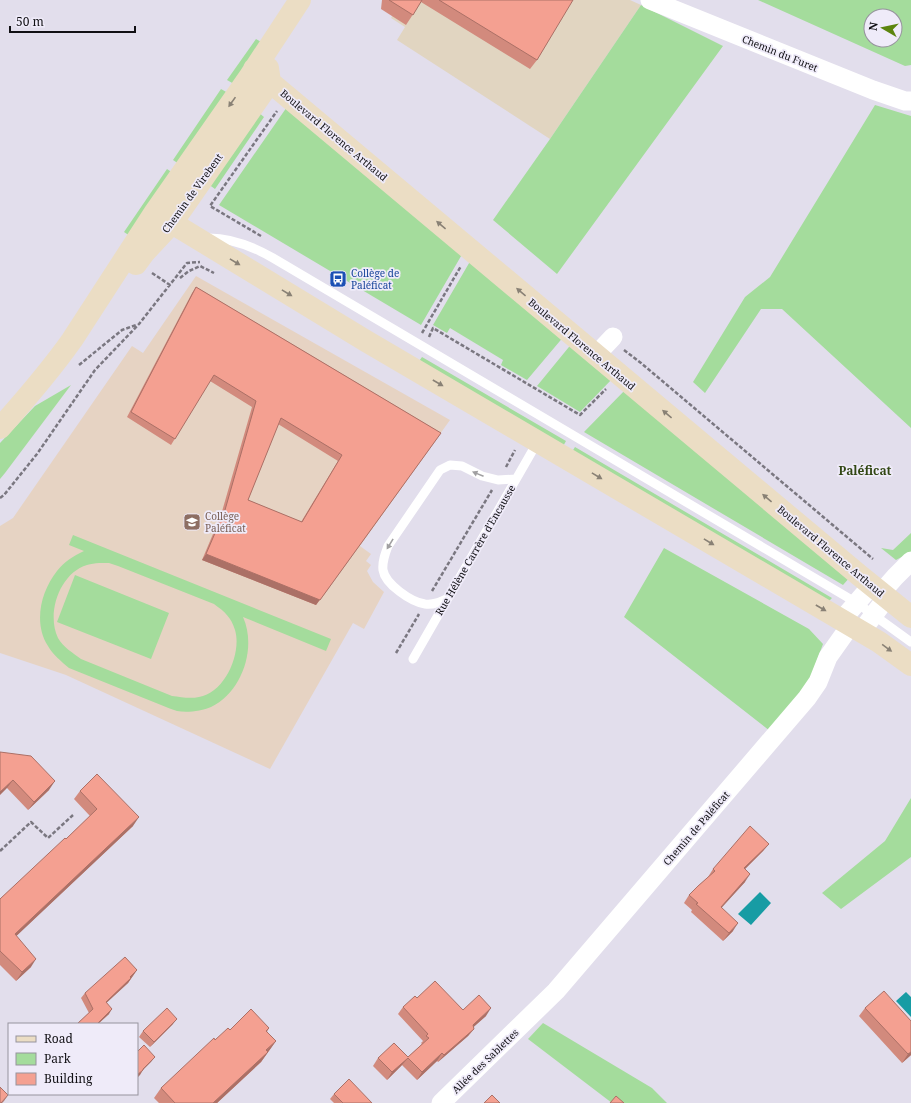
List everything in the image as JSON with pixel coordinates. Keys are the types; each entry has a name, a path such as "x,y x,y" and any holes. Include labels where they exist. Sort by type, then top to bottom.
{"street":[{"name":"Chemin de Virebent","path":"0,428 57,361 159,224 263,68 300,0"},
{"name":"Chemin du Furet","path":"650,0 873,90 905,101 911,101"},
{"name":"Boulevard Florence Arthaud","path":"263,68 471,250 606,344 620,375 911,617"},
{"path":"159,224 199,240 366,341 531,438 856,623 911,665"},
{"path":"856,623 880,592 911,562"},
{"path":"856,623 857,603 880,592"},
{"name":"Chemin de Paléficat","path":"528,1019 556,991 807,698 818,682 828,657 856,623"},
{"name":"Allée des Sablettes","path":"441,1103 528,1019"}],"lane":[{"path":"199,240 205,238 223,238 256,249 857,603"},
{"name":"Rue Hélène Carrère d'Encausse","path":"413,659 516,479 531,438"},
{"path":"448,598 436,604 425,604 417,602 399,592 388,582 383,571 384,558 388,546 440,470 450,465 462,466 482,476 498,480 516,479"},
{"path":"856,623 911,642"}],"path":[{"path":"266,239 210,206 278,109"},
{"path":"420,345 471,250"},
{"path":"0,498 37,454 95,370 139,324 187,263 204,262"},
{"path":"180,278 189,271 200,266 219,276"},
{"path":"74,369 122,330 139,324"},
{"path":"420,345 434,328 580,415 620,375"},
{"path":"606,344 641,363 873,559"},
{"path":"396,653 498,480 531,438"},
{"path":"0,851 31,822 48,838 72,815"}],"shaded area":[{"path":"401,0 630,0 641,5 550,139 397,40 405,27 391,18"},
{"name":"Collège Paléficat","path":"196,276 450,420 360,546 371,554 366,561 371,565 367,571 373,582 384,592 364,629 353,623 270,769 66,675 0,653 0,526 13,518 132,346 143,353"}],"green space":[{"path":"758,0 911,0 911,65 905,66 865,48 903,48 903,8 863,8 863,47"},
{"path":"641,5 723,46 557,274 493,220"},
{"path":"256,39 263,43 234,84 227,80"},
{"path":"221,89 228,93 179,164 173,160"},
{"path":"289,104 464,251 421,325 219,205"},
{"path":"875,105 911,116 911,428 782,309 761,309 705,393 693,382 745,297 770,277"},
{"path":"258,112 264,117 215,189 208,184"},
{"path":"167,169 173,173 130,236 124,232"},
{"path":"472,258 565,335 527,380 501,365 503,360 450,328 447,333 433,325"},
{"path":"573,342 614,377 580,412 537,386"},
{"path":"422,357 566,441 561,450 417,364"},
{"path":"71,385 0,479 0,443 35,406"},
{"path":"627,388 851,576 843,585 584,432"},
{"path":"575,447 832,598 825,605 570,455"},
{"path":"911,533 911,552 896,560 881,548 893,550"},
{"path":"73,535 331,639 326,651 243,617 247,629 247,655 244,668 231,691 222,700 211,707 199,711 181,712 174,710 69,668 57,658 50,649 43,637 40,617 41,607 43,597 51,579 57,571 69,560 84,551 69,545","holes":["109,563 214,604 227,615 235,630 237,639 236,650 234,660 229,671 217,688 208,694 199,697 189,698 172,696 81,659 68,650 58,638 55,628 54,617 58,595 69,576 78,569 92,564"]},
{"path":"664,548 809,629 823,644 805,692 770,731 624,617"},
{"path":"75,575 169,613 151,659 57,622"},
{"path":"911,798 911,857 841,909 822,893 885,841"},
{"path":"543,1023 652,1088 667,1103 612,1103 528,1039"}],"water":[{"path":"760,892 771,903 751,925 738,914"},
{"path":"906,992 911,997 911,1017 896,1001"}],"building":[{"path":"389,0 422,0 413,15"},
{"path":"439,0 573,0 537,60"},
{"path":"196,287 441,433 320,600 206,554 225,510 256,401 214,375 175,439 131,412","holes":["281,418 342,455 302,522 248,500"]},
{"path":"0,752 31,756 55,781 34,802 13,780 0,792"},
{"path":"97,774 139,817 15,934 36,959 22,972 0,951 0,899 97,809 80,791"},
{"path":"750,826 769,844 744,868 750,874 721,907 738,923 729,933 696,904 698,903 689,895 715,871 713,869"},
{"path":"125,957 137,970 130,977 131,978 106,1002 112,1009 98,1023 78,1023 93,1009 85,993"},
{"path":"435,981 463,1010 479,995 491,1008 473,1025 474,1029 444,1055 442,1053 422,1072 408,1058 392,1072 378,1058 394,1043 408,1057 429,1038 426,1036 428,1034 403,1007 415,996 417,998"},
{"path":"884,991 911,1021 911,1052 908,1054 865,1008"},
{"path":"167,1008 177,1019 154,1042 143,1031"},
{"path":"251,1009 269,1028 266,1031 276,1041 266,1050 268,1052 213,1103 175,1103 161,1088 214,1038 215,1040 228,1028 230,1030"},
{"path":"144,1045 155,1057 138,1074 138,1051"},
{"path":"349,1079 372,1103 343,1103 334,1094"},
{"path":"0,1087 8,1095 1,1103 0,1103"},
{"path":"492,1095 500,1103 484,1103"},
{"path":"616,1096 624,1103 610,1103"}],"place":[{"name":"Collège de Paléficat","path":"338,279"},
{"name":"Collège Paléficat","path":"192,522"}],"district":[{"name":"Paléficat","path":"865,471"}]}
